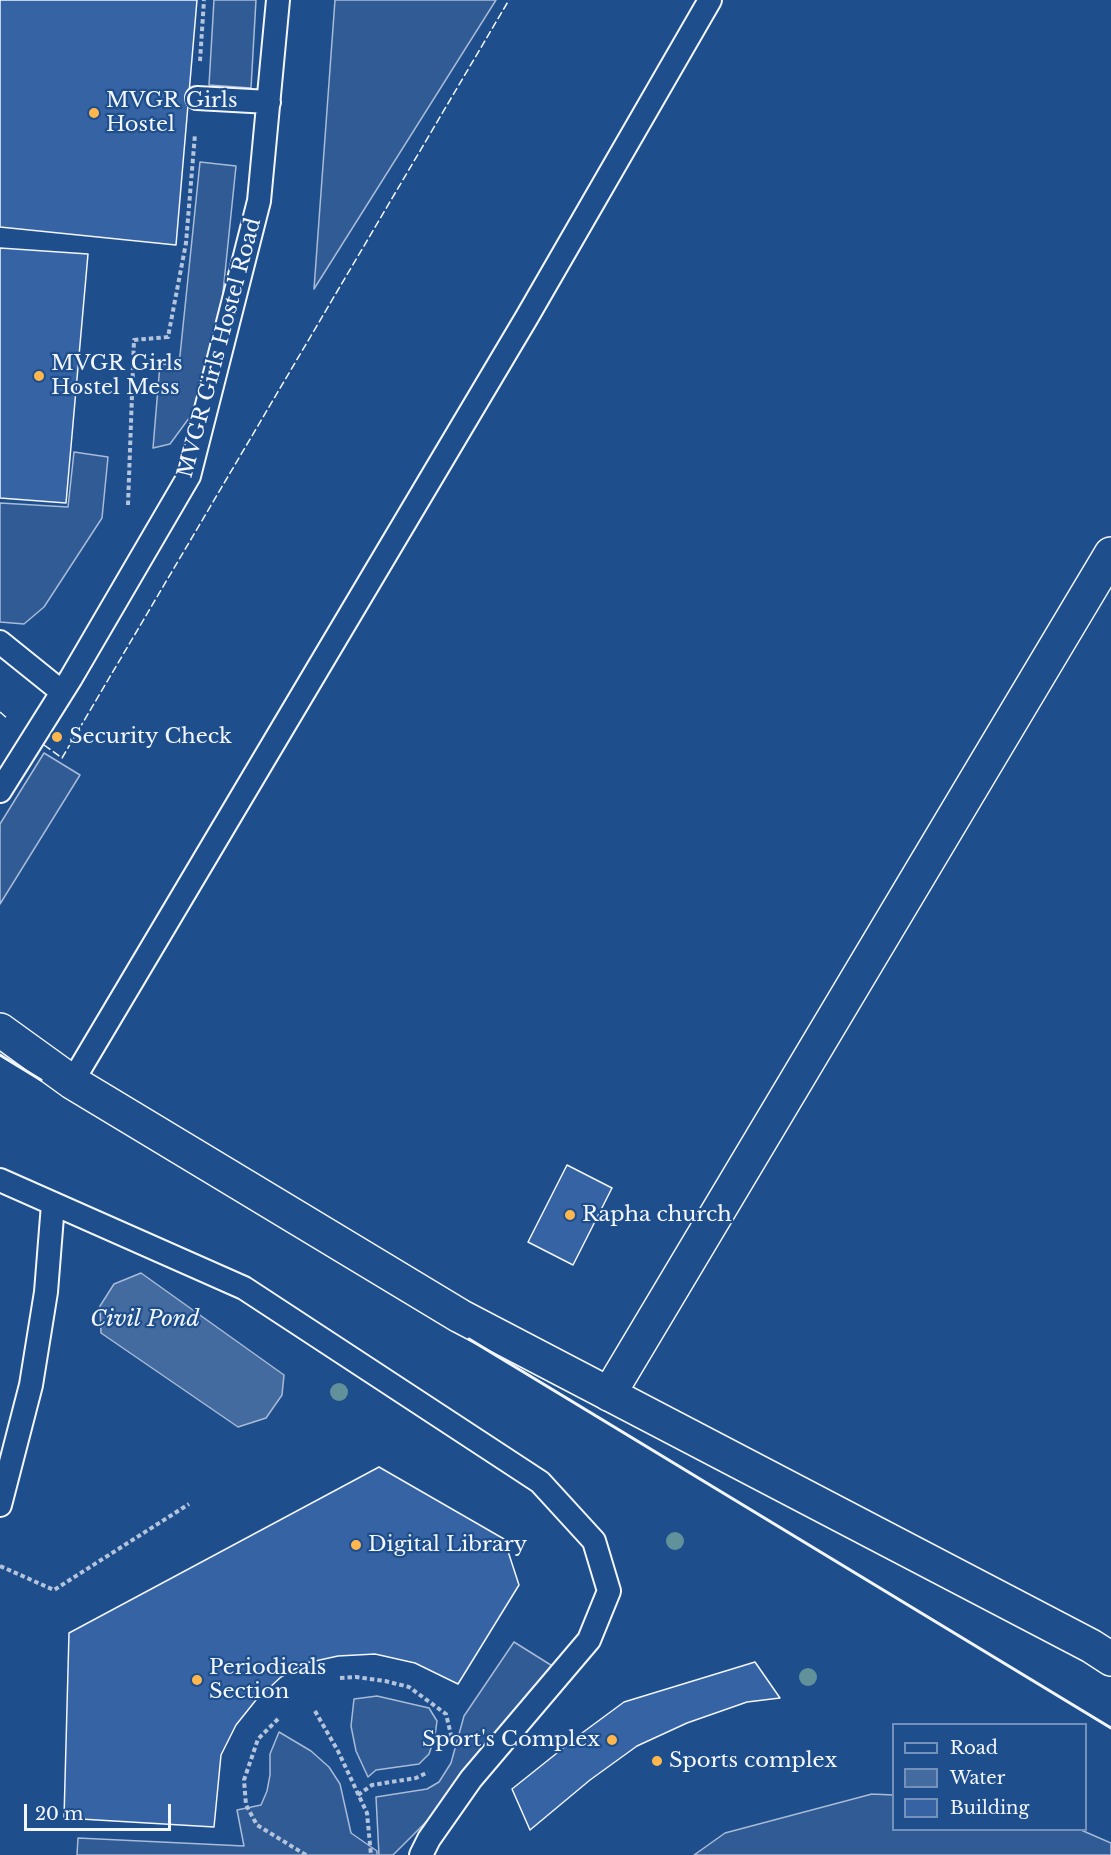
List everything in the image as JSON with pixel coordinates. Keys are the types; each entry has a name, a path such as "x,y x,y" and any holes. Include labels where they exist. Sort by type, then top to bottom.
{"street":[{"path":"609,1394 1111,554"},
{"path":"0,1030 72,1082 460,1316 1091,1646 1111,1659"}],"lane":[{"name":"MVGR Girls Hostel Road","path":"0,791 62,692 189,476 259,201 278,0"},
{"path":"72,1082 527,317 710,0"},
{"path":"198,98 269,102"},
{"path":"0,642 62,692"},
{"path":"0,1180 244,1288 540,1482 594,1540 609,1591 590,1640 471,1779 429,1839 421,1855"},
{"path":"0,1504 31,1385 46,1292 53,1204"}],"path":[{"path":"128,506 134,340 168,337 186,243 204,0"},
{"path":"0,1566 54,1590 189,1504"},
{"path":"340,1678 356,1677 409,1687 446,1714 452,1739 446,1749"},
{"path":"315,1711 338,1751 367,1814 371,1855"},
{"path":"278,1719 258,1740 244,1780 246,1805 257,1825 306,1855"},
{"path":"358,1794 372,1785 416,1778 435,1768"}],"shaded area":[{"path":"214,0 256,0 251,88 209,85"},
{"path":"335,0 496,0 314,289"},
{"path":"200,162 236,166 222,302 195,410 170,444 153,448 160,364 179,365"},
{"path":"74,452 108,457 102,518 44,607 24,624 0,622 0,503 68,507"},
{"path":"44,753 80,775 0,904 0,824"},
{"path":"514,1642 554,1667 457,1791 393,1855 379,1855 376,1797 427,1789 439,1782 451,1763 464,1716"},
{"path":"377,1696 429,1708 437,1721 429,1754 419,1764 376,1770 368,1777 356,1751 351,1726 354,1699"},
{"path":"279,1732 311,1751 329,1767 340,1784 351,1833 377,1851 377,1855 77,1855 78,1838 244,1846 237,1810 261,1805 270,1775 270,1754"},
{"path":"872,1794 892,1795 892,1831 1083,1831 1111,1843 1111,1855 694,1855 725,1833"}],"water":[{"name":"Civil Pond","path":"141,1273 284,1375 282,1395 266,1418 238,1427 101,1333 100,1306 114,1284"}],"building":[{"name":"MVGR Girls Hostel","path":"0,0 197,0 176,245 0,227"},
{"name":"MVGR Girls Hostel Mess","path":"0,248 88,254 66,503 0,498"},
{"name":"Rapha church","path":"567,1165 612,1188 573,1265 528,1242"},
{"path":"379,1467 504,1539 519,1585 458,1684 415,1663 375,1654 338,1656 306,1663 281,1677 256,1700 236,1725 221,1755 214,1827 64,1818 69,1633"},
{"name":"Sport's Complex","path":"755,1662 780,1698 747,1702 687,1723 637,1746 590,1780 530,1830 512,1789 582,1733 624,1702"}],"fence":[{"path":"44,745 62,758 509,0"},
{"path":"0,712 8,719"}],"wall":[{"path":"0,1055 41,1080"},
{"path":"469,1339 1111,1728"}],"place":[{"name":"MVGR Girls Hostel","path":"94,113"},
{"name":"MVGR Girls Hostel Mess","path":"39,376"},
{"name":"Security Check","path":"57,737"},
{"name":"Rapha church","path":"570,1215"},
{"name":"Digital Library","path":"356,1545"},
{"name":"Periodicals Section","path":"197,1680"},
{"name":"Sport's Complex","path":"612,1740"},
{"name":"Sports complex","path":"657,1761"}]}
